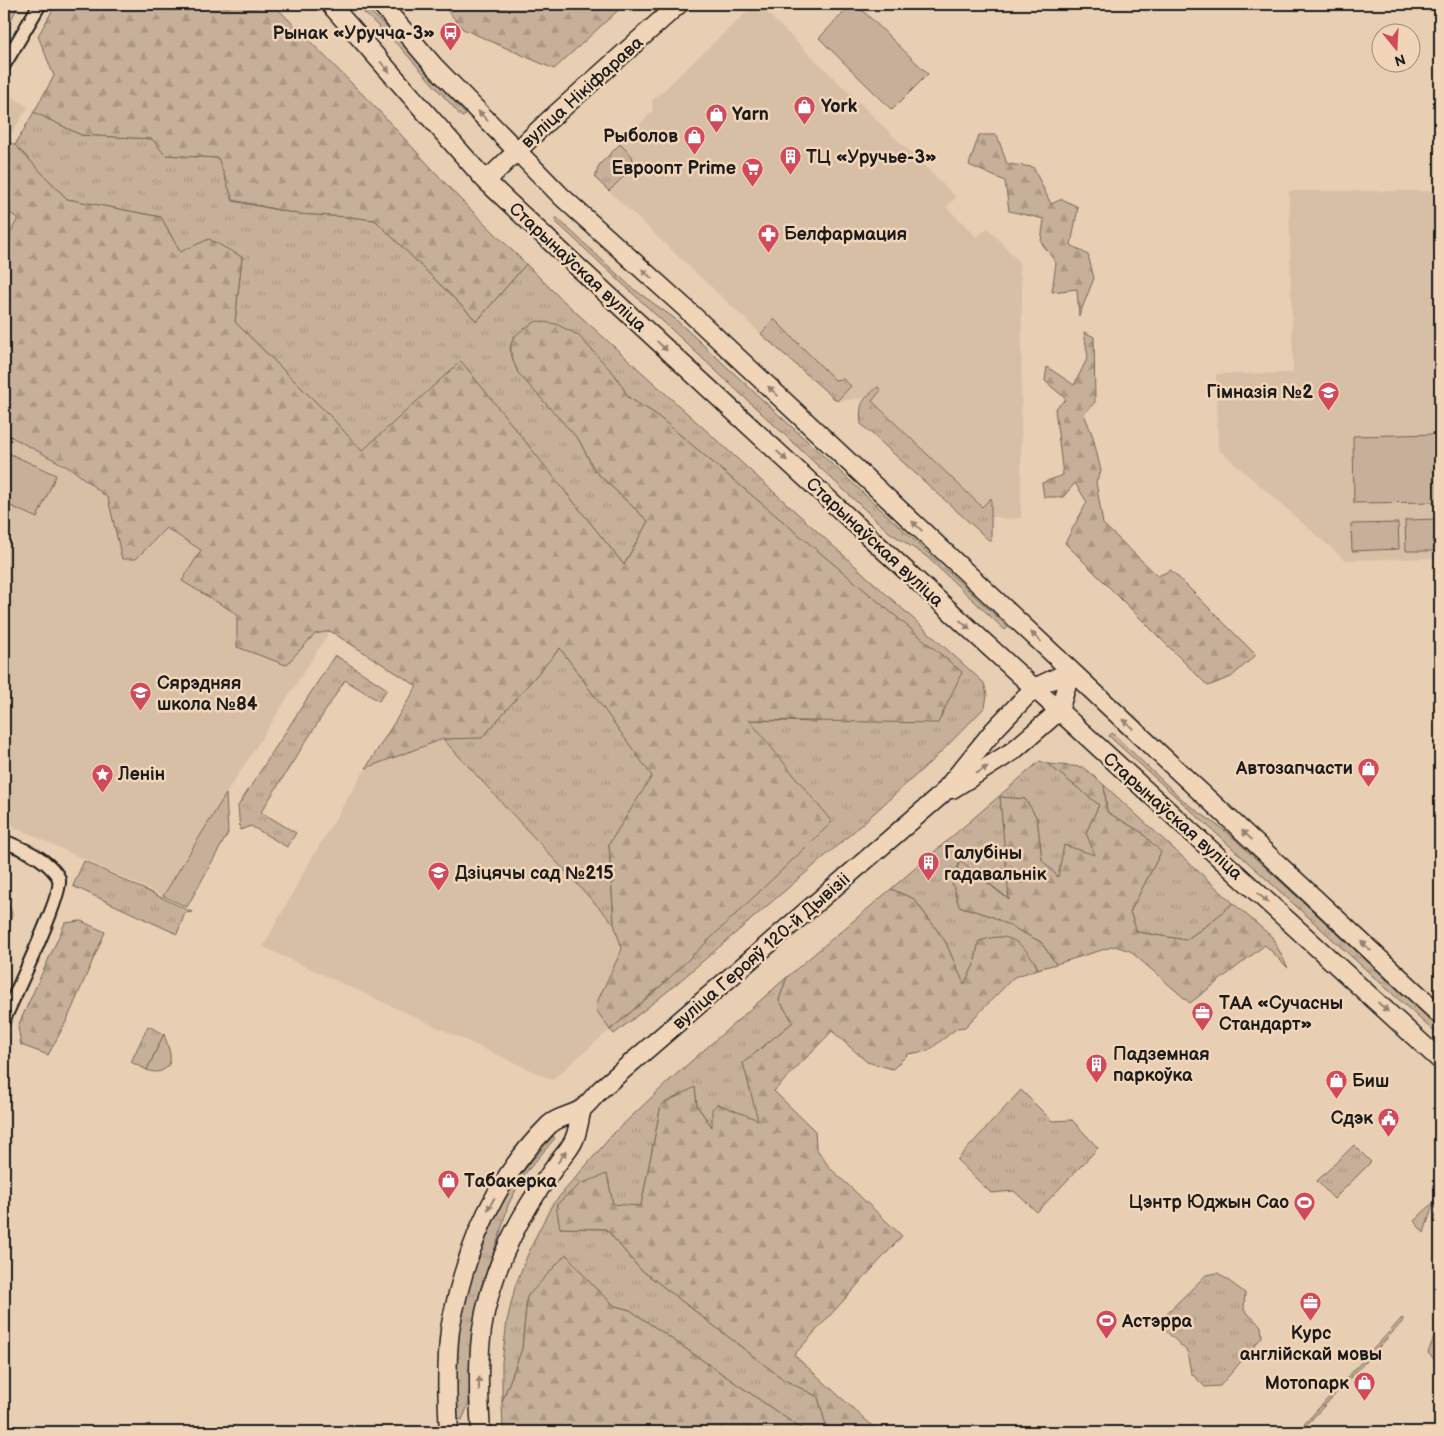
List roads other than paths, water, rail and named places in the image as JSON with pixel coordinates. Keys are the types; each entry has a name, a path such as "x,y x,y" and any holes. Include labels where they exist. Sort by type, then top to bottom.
{"main road":[{"name":"Старынаўская вуліца","path":"330,4 486,181 1034,688 1440,1060"},
{"name":"Старынаўская вуліца","path":"380,4 434,66 576,211 684,307 1440,1015"},
{"name":"вуліца Нікіфарава","path":"486,181 548,121 679,4"},
{"path":"1034,688 1071,671"},
{"path":"1059,711 1071,671"},
{"name":"вуліца Герояў 120-й Дывізіі","path":"941,795 994,730 1034,688"},
{"name":"вуліца Герояў 120-й Дывізіі","path":"449,1432 447,1362 450,1329 457,1296 475,1237 490,1205 509,1174 528,1149 551,1123 582,1109 601,1089 941,795 1013,751 1059,711"},
{"name":"вуліца Герояў 120-й Дывізіі","path":"482,1432 479,1399 480,1346 494,1282 516,1228 549,1174 574,1142 582,1109"}],"street":[{"path":"4,65 40,4"},
{"path":"4,841 38,856 48,864 59,878 60,884 52,909 4,1020"}],"place":[{"name":"Рынак «Уручча-3»","path":"451,52"},
{"name":"York","path":"805,125"},
{"name":"Yarn","path":"716,133"},
{"name":"Рыболов","path":"694,155"},
{"name":"ТЦ «Уручье-3»","path":"790,176"},
{"name":"Евроопт Prime","path":"752,187"},
{"name":"Белфармация","path":"768,253"},
{"name":"Гімназія №2","path":"1329,411"},
{"name":"Сярэдняя школа №84","path":"141,712"},
{"name":"Автозапчасти","path":"1369,787"},
{"name":"Ленін","path":"102,793"},
{"name":"Галубіны гадавальнік","path":"928,882"},
{"name":"Дзіцячы сад №215","path":"439,892"},
{"name":"ТАА «Сучасны Стандарт»","path":"1203,1032"},
{"name":"Падземная паркоўка","path":"1097,1083"},
{"name":"Биш","path":"1336,1100"},
{"name":"Сдэк","path":"1389,1137"},
{"name":"Табакерка","path":"448,1200"},
{"name":"Цэнтр Юджын Сао","path":"1305,1221"},
{"name":"Курс англійскай мовы","path":"1311,1322"},
{"name":"Астэрра","path":"1106,1340"},
{"name":"Мотопарк","path":"1365,1402"}]}
